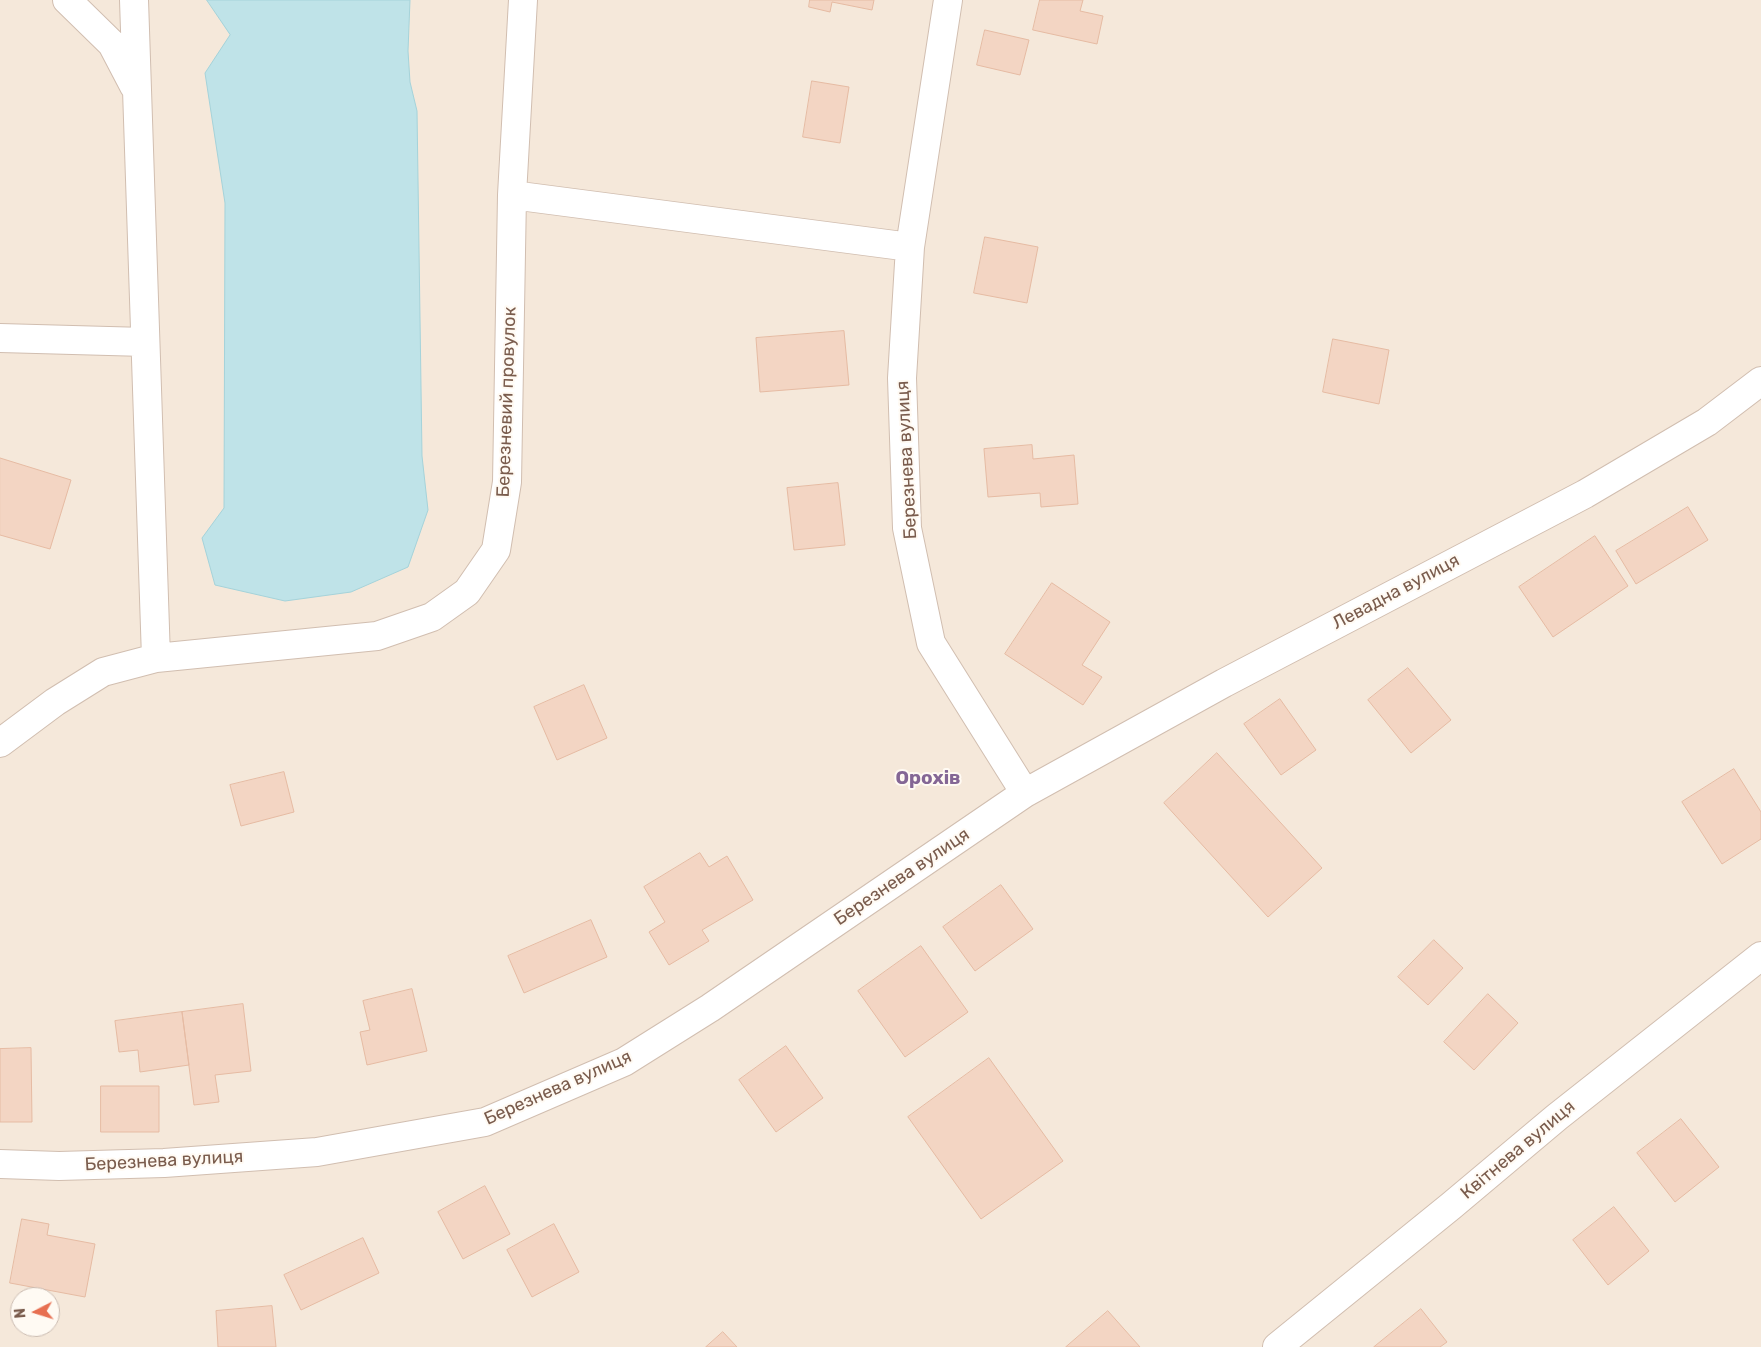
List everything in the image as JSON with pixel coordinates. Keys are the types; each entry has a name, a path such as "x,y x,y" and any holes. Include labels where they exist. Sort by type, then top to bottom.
{"street":[{"path":"67,0 112,44 137,92"},
{"path":"134,0 156,658"},
{"name":"Березневий провулок","path":"0,743 55,702 103,672 156,658 377,636 432,617 467,592 496,550 507,482 512,195 523,0"},
{"name":"Березнева вулиця","path":"0,1164 59,1166 164,1164 317,1152 485,1122 624,1062 710,1008 1025,793 931,643 907,528 902,378 910,247 948,0"},
{"path":"512,195 910,247"},
{"path":"0,338 145,342"},
{"name":"Левадна вулиця","path":"1025,793 1224,683 1584,494 1707,422 1761,380"},
{"name":"Квітнева вулиця","path":"1278,1347 1557,1117 1761,956"}],"shaded area":[{"path":"0,0 1761,0 1761,1347 0,1347"}],"water":[{"path":"207,0 410,0 408,51 410,82 417,111 422,456 428,510 408,567 351,592 285,601 215,585 202,538 224,508 225,203 205,73 230,35"}],"building":[{"path":"810,0 874,0 872,10 832,2 830,12 809,7"},
{"path":"1040,0 1083,0 1080,11 1103,16 1097,44 1033,30"},
{"path":"985,30 1029,40 1020,75 977,65"},
{"path":"812,81 849,87 840,143 803,137"},
{"path":"985,237 1038,247 1027,303 974,293"},
{"path":"844,331 849,385 760,392 756,338"},
{"path":"1333,339 1389,350 1379,404 1323,392"},
{"path":"1032,445 1033,459 1074,455 1078,504 1041,507 1040,493 988,497 984,449"},
{"path":"0,458 71,480 50,549 0,535"},
{"path":"838,483 845,545 794,550 787,488"},
{"path":"1688,507 1708,540 1636,584 1616,551"},
{"path":"1595,536 1628,586 1553,637 1519,587"},
{"path":"1052,583 1110,622 1082,665 1102,677 1083,705 1005,654"},
{"path":"1408,668 1451,720 1411,753 1368,700"},
{"path":"584,685 607,738 557,760 534,707"},
{"path":"1280,699 1316,750 1281,775 1244,724"},
{"path":"1217,753 1322,868 1268,917 1164,803"},
{"path":"1734,769 1761,812 1761,839 1722,864 1682,802"},
{"path":"284,772 294,812 241,826 230,785"},
{"path":"700,853 709,867 727,856 753,900 702,930 709,941 669,965 649,932 665,922 644,887"},
{"path":"1001,885 1033,929 975,971 943,927"},
{"path":"591,920 607,957 524,993 508,956"},
{"path":"1434,940 1463,968 1428,1005 1398,977"},
{"path":"921,946 968,1012 905,1057 858,991"},
{"path":"412,989 427,1051 367,1065 360,1032 370,1030 363,1001"},
{"path":"1488,994 1518,1023 1474,1070 1444,1042"},
{"path":"243,1004 251,1071 215,1075 219,1102 194,1105 182,1012"},
{"path":"182,1012 189,1065 140,1072 138,1050 119,1052 115,1021"},
{"path":"786,1046 823,1098 776,1132 739,1080"},
{"path":"31,1048 32,1122 0,1122 0,1049"},
{"path":"989,1058 1063,1161 981,1219 908,1117"},
{"path":"101,1086 159,1086 159,1132 101,1132"},
{"path":"1681,1119 1719,1167 1675,1202 1637,1153"},
{"path":"485,1186 510,1234 463,1259 438,1212"},
{"path":"1614,1207 1649,1251 1608,1285 1573,1240"},
{"path":"22,1219 49,1224 47,1235 95,1244 85,1297 60,1292 60,1287 31,1287 10,1283"},
{"path":"554,1224 579,1272 532,1297 507,1250"},
{"path":"363,1238 379,1273 301,1310 284,1275"},
{"path":"272,1306 276,1347 218,1347 216,1311"},
{"path":"1421,1309 1447,1342 1440,1347 1374,1347"},
{"path":"1108,1311 1140,1347 1066,1347"},
{"path":"723,1332 737,1347 706,1347"}],"district":[{"name":"Орохів","path":"928,779"}]}
